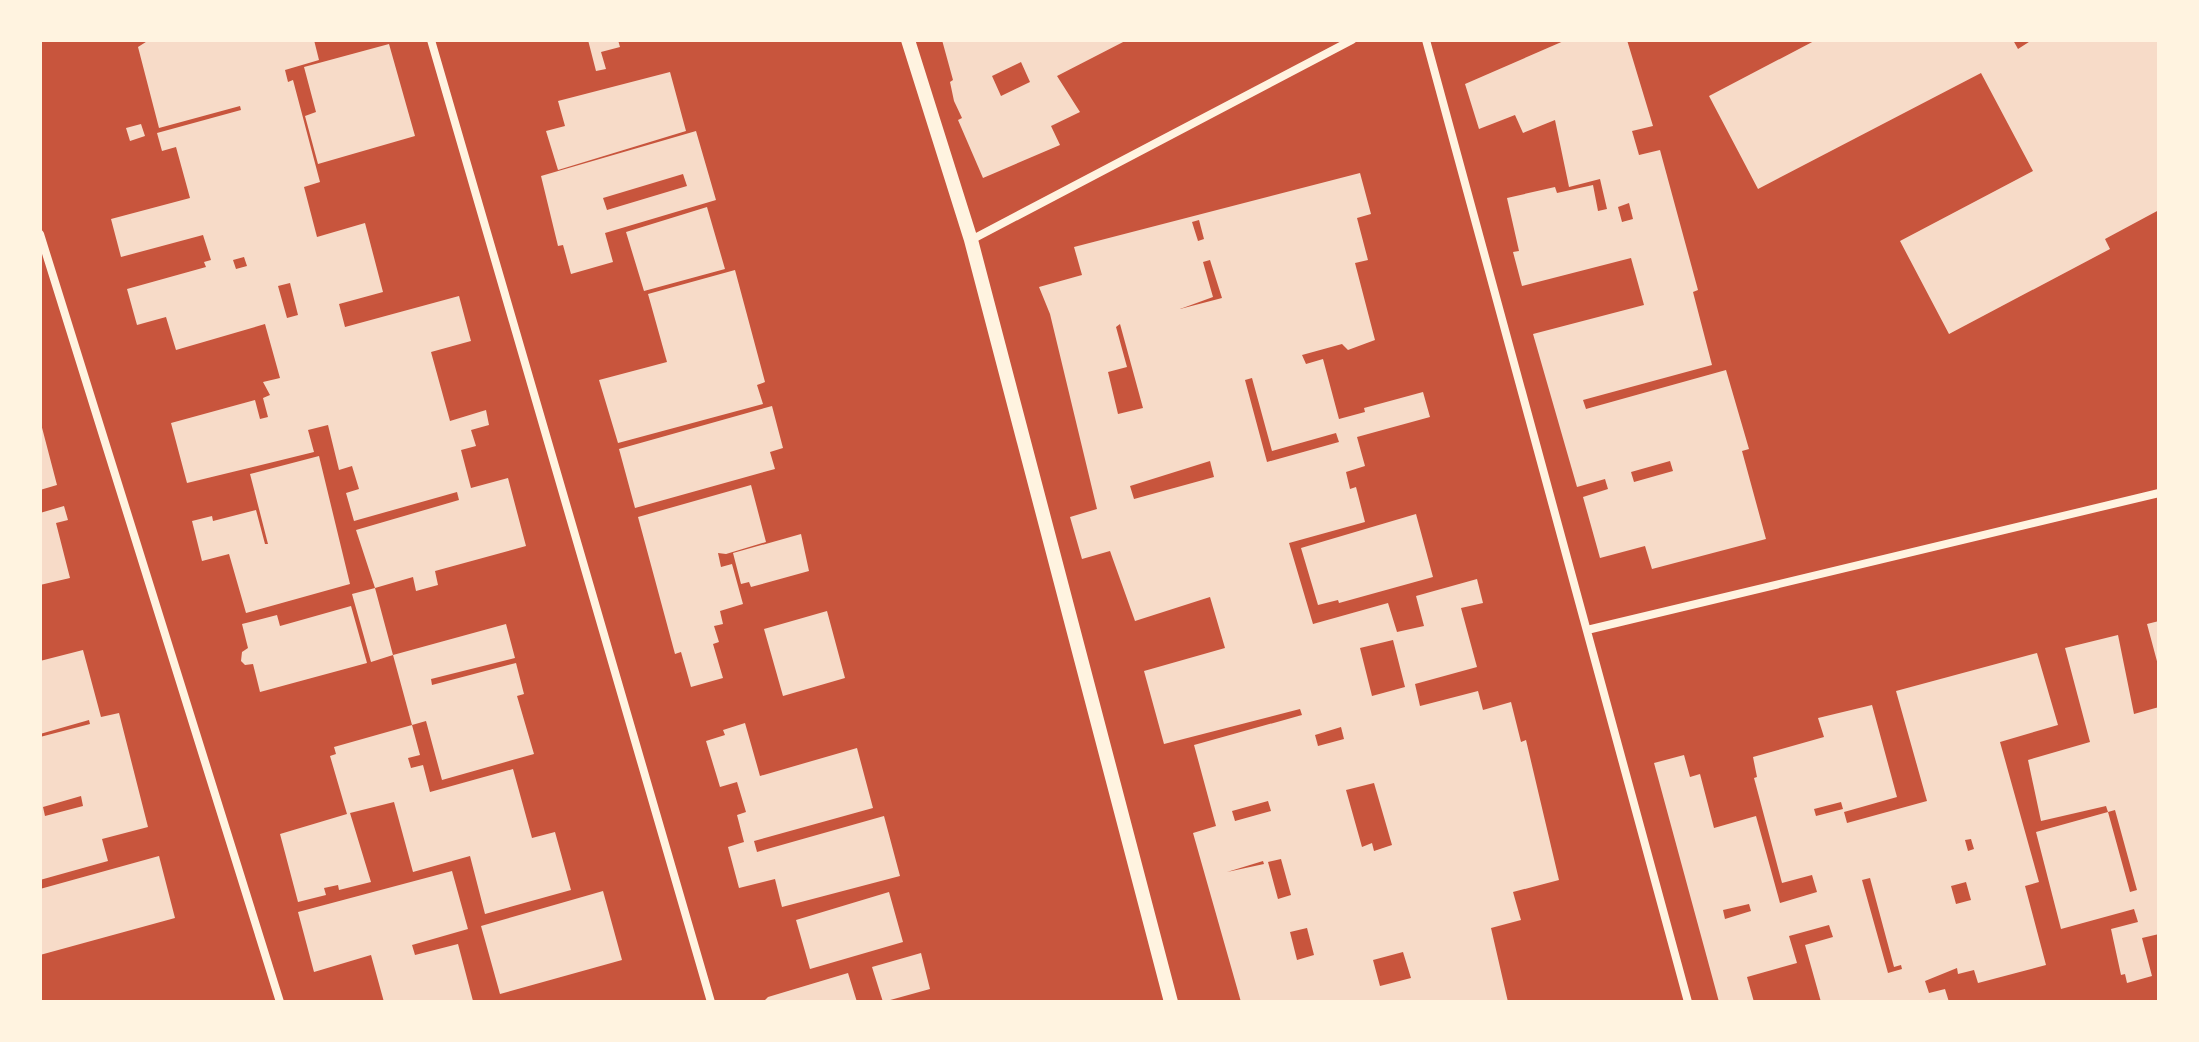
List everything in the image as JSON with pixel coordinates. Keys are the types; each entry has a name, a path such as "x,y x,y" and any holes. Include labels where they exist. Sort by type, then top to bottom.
{"street":[{"path":"431,40 711,1002"},
{"path":"908,40 971,240 1171,1002"},
{"path":"971,240 1352,40"},
{"path":"1426,40 1688,1002"},
{"path":"40,234 280,1002"},
{"path":"1587,630 2159,493"}],"building":[{"path":"149,40 314,40 319,60 285,70 288,82 293,80 320,182 304,187 317,237 365,223 383,292 339,304 345,327 459,296 471,341 431,352 450,421 486,410 489,425 471,430 476,446 461,450 471,488 508,478 526,546 435,571 438,585 416,591 413,577 375,588 356,530 459,500 457,492 354,521 346,493 359,489 352,466 339,470 328,425 308,430 314,452 187,483 171,423 255,400 260,419 268,417 263,398 270,395 263,382 280,378 265,324 176,350 166,317 137,325 127,289 206,267 204,262 211,260 203,235 121,257 111,219 190,198 176,147 162,151 157,133 241,110 240,106 159,128 138,47","holes":["244,257 247,266 236,269 233,260","290,283 298,315 287,318 278,286"]},
{"path":"588,40 618,40 620,47 601,52 606,69 596,71"},
{"path":"942,40 1127,40 1057,76 1080,112 1051,126 1060,145 983,178 958,120 962,118 954,101 950,82 953,80","holes":["1021,62 1030,82 1001,96 992,76"]},
{"path":"1566,40 1627,40 1653,126 1632,131 1639,155 1660,150 1698,290 1693,292 1712,365 1583,400 1586,409 1726,370 1749,449 1742,451 1766,539 1652,569 1645,546 1600,558 1583,497 1608,489 1605,479 1577,487 1533,334 1644,305 1631,258 1522,286 1513,252 1519,251 1507,198 1555,187 1557,193 1593,185 1598,211 1607,209 1600,179 1569,187 1555,120 1523,133 1515,115 1479,129 1465,84","holes":["1629,203 1633,219 1622,222 1618,207","1670,461 1673,471 1634,482 1631,472"]},
{"path":"1816,40 2013,40 2018,49 2032,40 2159,40 2159,210 2105,239 2110,249 1949,334 1900,241 2033,171 1981,73 1758,189 1709,96"},
{"path":"389,44 415,136 318,164 305,116 316,112 304,67"},
{"path":"670,72 686,131 558,170 546,131 565,126 558,101"},
{"path":"141,124 145,136 130,141 126,128"},
{"path":"696,131 716,200 605,233 613,262 571,274 563,245 558,246 541,176","holes":["683,174 687,186 607,210 603,198"]},
{"path":"1360,173 1371,214 1357,218 1368,260 1355,263 1375,340 1348,350 1342,344 1302,355 1306,364 1323,359 1339,419 1365,412 1364,408 1423,392 1430,417 1357,437 1365,466 1346,472 1350,489 1356,487 1365,522 1289,543 1313,624 1388,603 1397,632 1424,626 1416,596 1477,579 1483,603 1461,608 1477,667 1415,684 1420,706 1478,691 1483,710 1511,702 1521,742 1526,740 1559,880 1513,892 1521,920 1491,928 1508,1002 1241,1002 1193,833 1216,826 1194,745 1302,715 1300,709 1164,744 1144,671 1225,648 1210,597 1135,621 1110,551 1082,559 1070,517 1097,509 1050,314 1039,287 1082,275 1074,247","holes":["1199,220 1204,239 1198,241 1192,222","1210,260 1222,298 1180,309 1213,297 1203,262","1120,324 1143,408 1118,414 1108,372 1127,367 1116,327","1252,378 1272,451 1336,433 1339,442 1267,462 1245,380","1210,461 1214,477 1134,499 1130,486","1393,640 1405,687 1372,696 1360,648","1341,727 1344,739 1318,746 1315,735","1374,783 1392,845 1374,851 1372,843 1362,847 1346,790","1268,801 1271,811 1235,821 1232,811","1281,859 1291,895 1278,899 1268,862","1263,861 1264,864 1227,872","1307,928 1314,955 1297,960 1290,932","1403,952 1411,978 1380,986 1373,960"]},
{"path":"707,207 725,269 644,291 626,232"},
{"path":"735,270 765,382 757,385 763,404 618,443 599,380 667,362 648,294"},
{"path":"772,406 783,448 770,452 775,469 635,508 619,449"},
{"path":"40,420 57,485 40,490"},
{"path":"319,456 350,584 246,613 229,554 202,561 192,521 212,516 213,521 256,510 265,544 268,544 250,474"},
{"path":"751,485 766,542 726,554 718,553 721,567 732,564 743,604 720,611 723,624 714,626 719,642 713,644 723,678 691,687 681,652 675,654 638,517"},
{"path":"64,506 68,520 56,523 70,578 40,585 40,513"},
{"path":"1416,514 1433,577 1339,603 1338,600 1318,605 1301,548"},
{"path":"801,534 809,571 751,587 749,582 741,584 733,553"},
{"path":"375,588 393,655 371,662 352,594"},
{"path":"351,606 367,663 260,692 253,664 245,665 241,661 242,652 248,648 242,624 277,615 280,626"},
{"path":"827,611 845,678 783,696 764,629"},
{"path":"2159,621 2159,664 2158,665 2147,624"},
{"path":"506,624 515,658 431,679 432,685 516,663 524,694 517,696 534,754 442,780 426,721 412,725 393,655"},
{"path":"2118,635 2134,714 2159,707 2159,934 2142,938 2152,976 2127,983 2125,974 2121,975 2111,929 2138,922 2134,909 2061,929 2036,832 2108,812 2106,806 2041,821 2028,760 2090,742 2065,648","holes":["2115,810 2137,890 2130,892 2108,812"]},
{"path":"83,650 101,717 119,713 148,827 102,839 108,861 40,880 40,737 90,724 89,720 40,734 40,661","holes":["81,796 83,806 45,816 43,807"]},
{"path":"2037,653 2058,725 2000,742 2039,882 2025,886 2046,965 1978,983 1974,970 1958,974 1957,968 1925,981 1929,993 1945,989 1949,1002 1821,1002 1805,945 1833,937 1829,925 1789,936 1797,963 1747,977 1754,1002 1719,1002 1654,763 1684,755 1690,777 1700,774 1714,828 1756,816 1780,903 1817,892 1812,875 1782,883 1754,778 1757,777 1753,757 1824,737 1818,718 1872,705 1897,797 1844,812 1847,823 1927,801 1896,691","holes":["1841,802 1843,809 1816,816 1814,809","1971,839 1974,849 1968,851 1965,840","1870,878 1894,967 1901,965 1902,969 1888,973 1862,880","1966,882 1971,900 1956,904 1951,886","1749,904 1751,911 1725,919 1723,910"]},
{"path":"745,723 760,776 857,748 873,808 754,841 757,852 884,816 900,876 782,907 775,879 739,888 728,847 744,842 737,815 746,812 737,782 720,787 706,741 725,735 723,730"},
{"path":"412,725 420,755 408,758 411,768 423,765 430,792 513,769 532,838 555,832 571,890 485,914 470,856 413,872 394,802 350,813 371,882 339,890 338,885 324,888 326,895 298,902 280,834 347,814 330,756 336,754 334,747"},
{"path":"159,856 175,918 40,955 40,889"},
{"path":"452,871 468,929 412,945 415,955 458,944 473,1001 384,1002 371,955 314,972 298,912"},
{"path":"603,891 622,960 500,994 481,926"},
{"path":"889,892 903,942 810,969 796,920"},
{"path":"921,953 930,989 883,1002 872,967"},
{"path":"848,973 857,1002 763,1002 768,997"}]}
